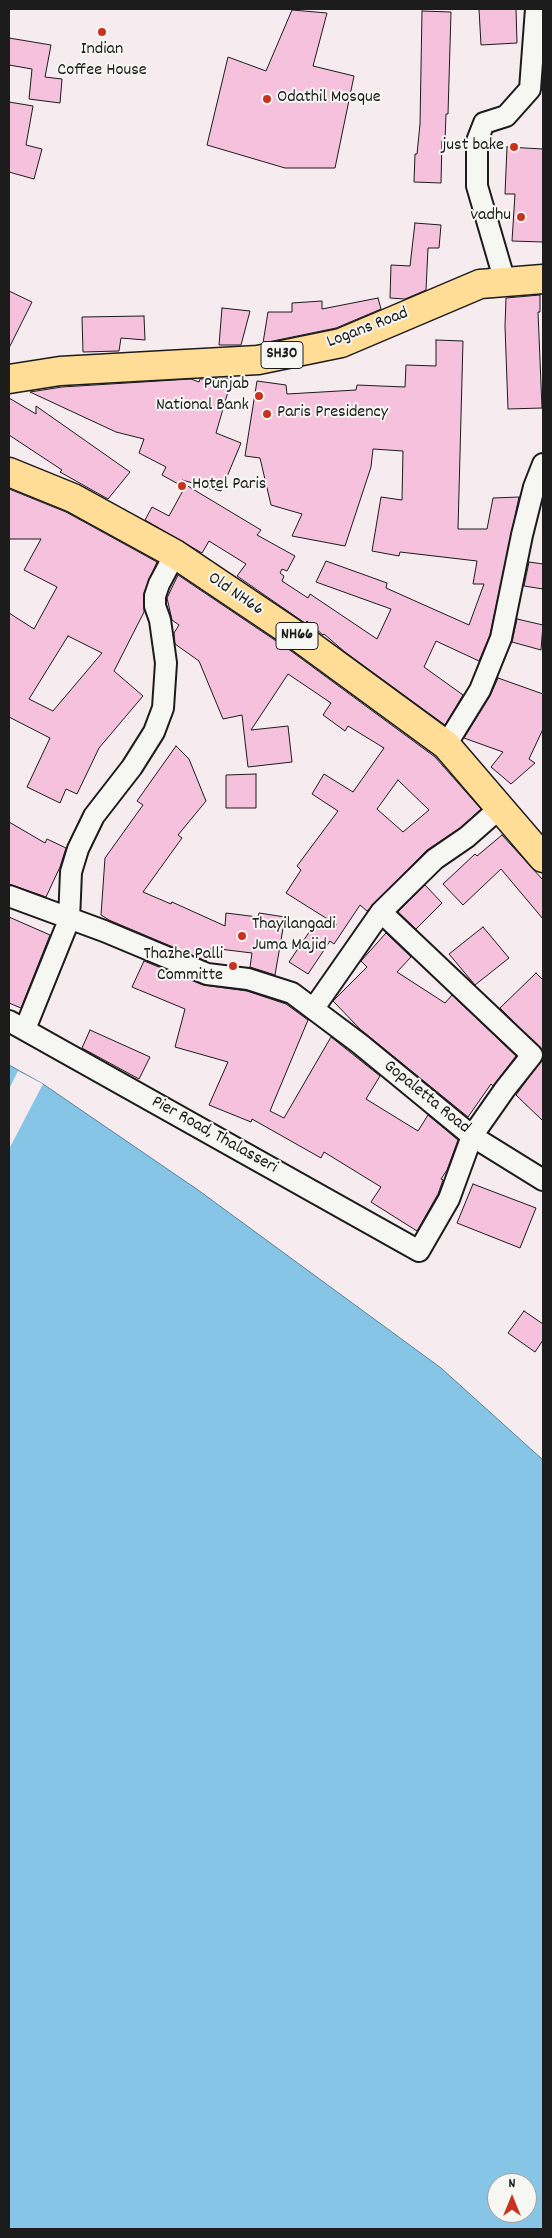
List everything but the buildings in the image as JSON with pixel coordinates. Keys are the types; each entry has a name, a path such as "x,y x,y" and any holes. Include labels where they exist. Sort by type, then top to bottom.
{"main road":[{"name":"Logans Road","path":"9,380 60,371 258,360 341,343 480,284 543,279"},
{"name":"Old NH66","path":"9,472 73,498 175,554 300,638 446,745 543,858"}],"street":[{"path":"505,282 477,186 477,141 484,123 506,116 530,89 536,9"},
{"path":"446,745 480,690 501,638 522,535 534,487 543,464"},
{"path":"17,1025 69,920 71,872 78,849 94,816 132,768 154,732 162,708 166,663 160,620 155,606 155,596 159,584 175,554"},
{"path":"314,1008 381,912 435,859 467,837 501,807"},
{"name":"Gopaletta Road","path":"9,896 69,920 104,931 207,974 248,979 292,994 314,1008 472,1136 543,1180"},
{"path":"381,912 538,1061 505,1089 472,1136"},
{"name":"Pier Road, Thalasseri","path":"17,1025 419,1251 449,1199 472,1136"}],"water":[{"path":"9,1065 43,1084 198,1190 441,1368 543,1460 543,2229 9,2229"}],"pier":[{"path":"18,1071 43,1084 9,1149 9,1089"}],"place":[{"name":"Indian Coffee House","path":"102,32"},
{"name":"Odathil Mosque","path":"267,99"},
{"name":"just bake","path":"514,147"},
{"name":"vadhu","path":"521,217"},
{"name":"Punjab National Bank","path":"259,396"},
{"name":"Paris Presidency","path":"267,414"},
{"name":"Hotel Paris","path":"182,486"},
{"name":"Thayilangadi Juma Majid","path":"242,936"},
{"name":"Thazhe Palli Committe","path":"233,966"}]}
